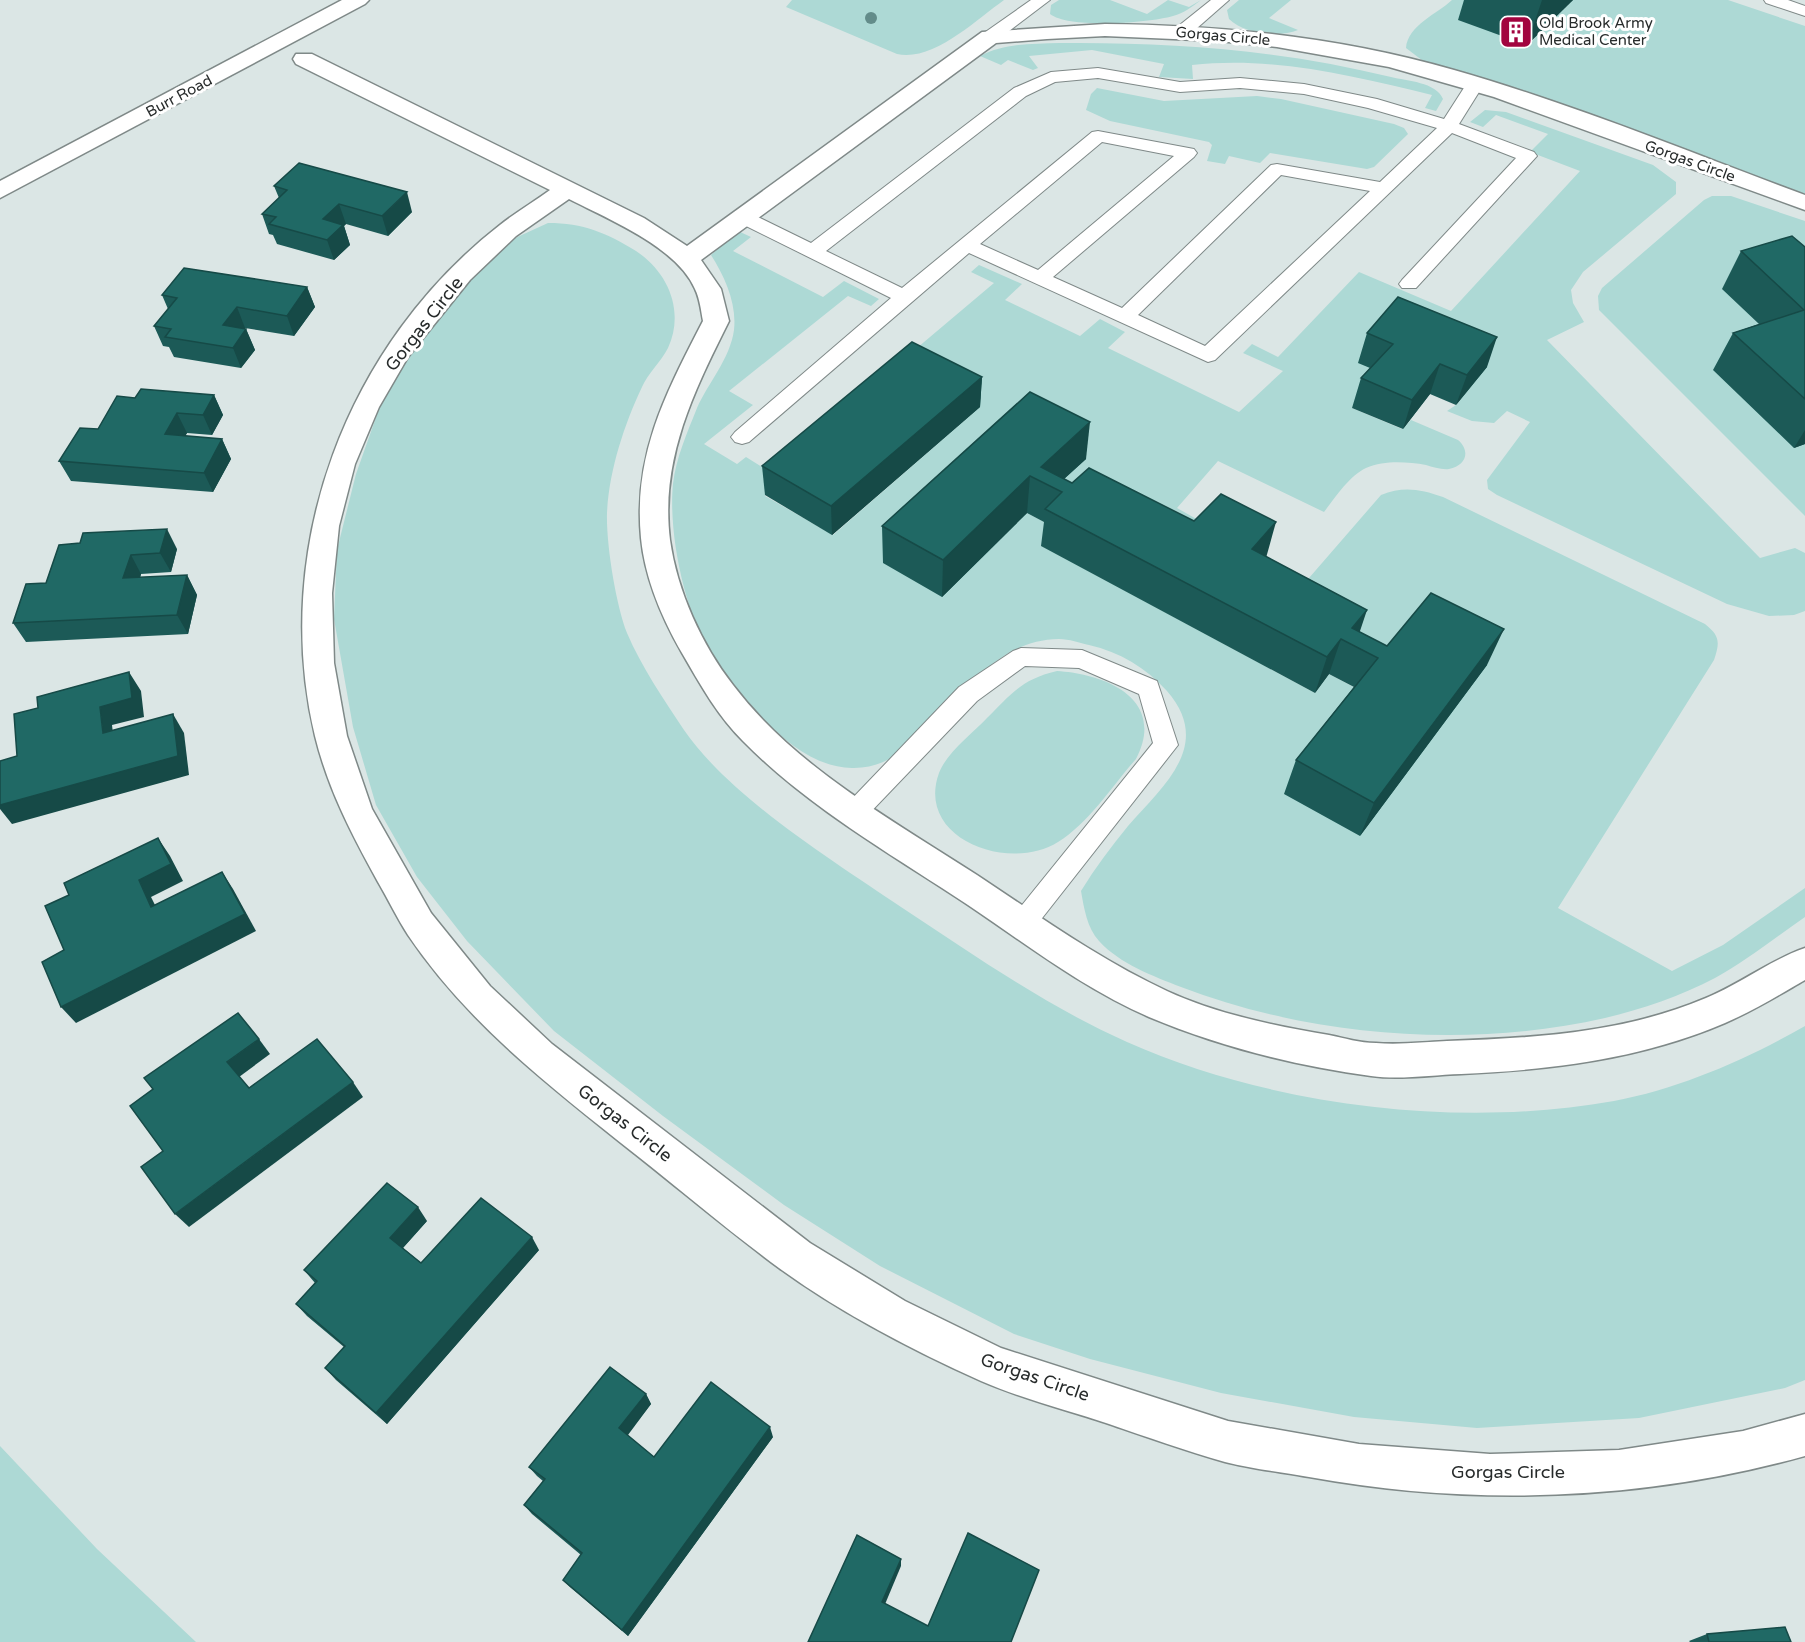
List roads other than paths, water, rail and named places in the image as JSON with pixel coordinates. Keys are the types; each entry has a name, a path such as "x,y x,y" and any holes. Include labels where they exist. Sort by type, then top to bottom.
{"street":[{"name":"Burr Road","path":"0,191 358,0"},
{"name":"Gorgas Circle","path":"990,36 1098,29 1182,32 1297,43 1382,59 1475,84 1805,203"},
{"path":"687,258 990,36"},
{"path":"304,59 635,223 687,258 708,289 716,321 681,390 667,425 658,462 654,501 656,531 665,582 680,623 720,692 754,732 787,762 854,813 1095,971 1160,1005 1243,1033 1303,1047 1376,1059 1520,1055 1589,1047 1654,1031 1715,1011 1805,963"},
{"name":"Gorgas Circle","path":"568,189 507,231 468,267 434,304 397,353 366,407 341,465 325,526 317,593 319,663 331,736 356,812 419,923 477,997 539,1056 796,1257 891,1315 995,1366 1228,1442 1359,1465 1490,1475 1619,1471 1743,1452 1805,1435"}],"lane":[{"path":"990,36 1042,0"},
{"path":"1182,32 1221,0"},
{"path":"1772,0 1805,11"},
{"path":"813,251 1020,92 1051,77 1098,73 1180,87 1240,83 1304,89 1371,103 1449,126 1528,156 1409,284"},
{"path":"967,244 1208,356 1449,126 1475,84"},
{"path":"742,437 904,297 1098,135 1188,153 1040,278"},
{"path":"1124,317 1277,169 1383,188"},
{"path":"743,217 904,297"},
{"path":"854,813 968,694 1021,657 1082,659 1149,688 1166,745 1023,923"}],"place":[{"name":"Old Brook Army Medical Center","path":"1516,32"}]}
